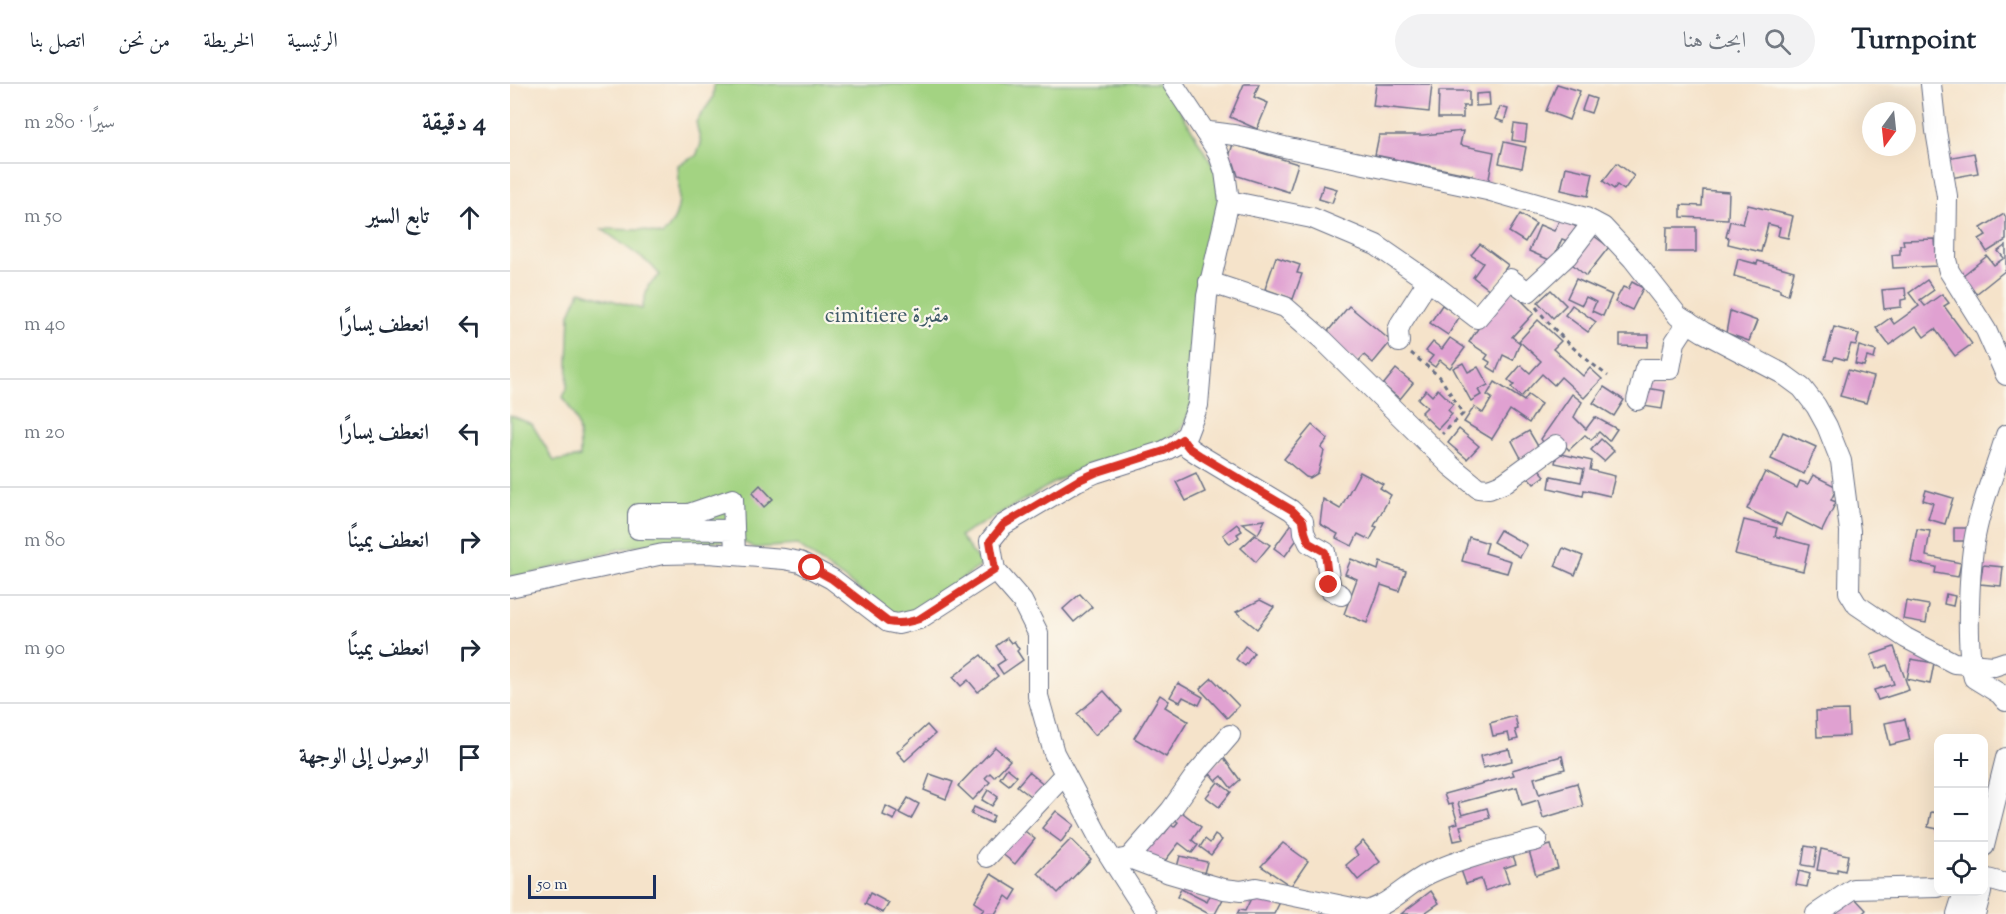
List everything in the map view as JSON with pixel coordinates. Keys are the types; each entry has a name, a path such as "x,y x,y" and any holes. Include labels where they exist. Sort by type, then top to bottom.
{"street":[{"path":"1147,914 1121,859 1065,774 1054,753 1038,696 1038,633 1022,601 995,570 990,541 1003,525 1077,481 1164,451 1182,439 1191,427 1198,405 1209,282 1229,201 1225,172 1218,152 1173,84"},
{"path":"1931,84 1947,196 1946,260 1949,271 1986,330 2006,375"},
{"path":"1205,132 1255,139 1487,190 1560,210 1603,226 1633,259 1663,300 1678,316 1784,374 1802,388 1816,406 1841,460 1850,531 1849,592 1857,605 1906,638 1954,663 1994,666 2006,662"},
{"path":"1229,201 1312,218 1376,245 1477,318 1510,279 1528,292 1567,256 1593,222"},
{"path":"1399,342 1398,330 1401,323 1428,281"},
{"path":"1209,282 1285,307 1323,340 1467,481 1478,488 1489,489 1503,483 1556,445"},
{"path":"1637,400 1645,369 1670,369 1671,353 1675,342 1688,322"},
{"path":"2006,435 1976,530 1970,601 1971,665 1974,678 2006,700"},
{"path":"1182,439 1189,448 1201,456 1292,510 1303,521 1309,543 1325,552 1331,591 1341,595"},
{"path":"734,530 735,555"},
{"path":"510,587 663,554 735,555 800,562 832,579 888,622 898,624 919,619 995,570"},
{"path":"1121,859 1171,810 1197,773 1230,735"},
{"path":"1984,842 2006,758"},
{"path":"987,857 1065,774"},
{"path":"1121,859 1224,889 1241,891 1256,888 1367,911 1381,907 1429,874 1464,859 1537,840"},
{"path":"1988,883 2006,884"},
{"path":"1816,914 1853,889 1934,887"},
{"path":"1957,914 1962,896"},
{"path":"1975,914 1980,896"}],"path":[{"path":"1528,292 1530,300 1546,321 1584,358 1608,376"},
{"path":"1399,342 1440,377 1463,414 1430,445"}],"green space":[{"name":"cimitiere مقبرة","path":"714,84 1165,84 1220,178 1223,200 1191,409 1182,428 1159,445 1084,466 960,536 982,565 912,612 905,614 892,613 797,545 755,548 743,542 726,541 642,545 526,575 510,576 510,415 532,424 554,461 580,457 577,425 563,397 567,389 570,314 580,291 642,309 648,286 660,275 651,265 602,229 643,230 662,235 669,228 679,203 678,165 696,156 701,144 696,122 713,98"}],"building":[{"path":"1244,84 1259,84 1254,97 1268,103 1257,129 1230,117"},
{"path":"1376,84 1432,84 1429,112 1373,106"},
{"path":"1557,84 1580,91 1569,120 1546,111"},
{"path":"1439,91 1469,91 1469,106 1463,106 1463,118 1438,118"},
{"path":"1489,93 1490,105 1476,106 1476,94"},
{"path":"1587,96 1596,99 1591,113 1582,110"},
{"path":"1500,107 1508,109 1504,122 1495,119"},
{"path":"1514,124 1527,126 1525,142 1512,140"},
{"path":"1463,131 1460,145 1494,152 1488,184 1471,181 1472,175 1375,155 1379,135 1423,135"},
{"path":"1504,142 1526,147 1522,168 1499,163"},
{"path":"1233,144 1298,164 1289,192 1238,176 1234,163 1228,160"},
{"path":"1974,153 1978,173 1951,178 1947,158"},
{"path":"1617,163 1634,176 1624,190 1617,185 1614,189 1603,181"},
{"path":"1566,167 1593,173 1588,196 1561,190"},
{"path":"1323,185 1337,189 1332,203 1319,199"},
{"path":"1703,190 1729,192 1728,219 1681,217 1681,205 1702,206"},
{"path":"1748,205 1793,216 1788,238 1778,236 1780,227 1768,224 1761,252 1728,244 1729,238 1726,237 1730,221 1743,224"},
{"path":"1520,214 1536,224 1525,242 1509,232"},
{"path":"2004,214 2006,240 1987,252 1979,239 1986,235 1981,228"},
{"path":"1560,219 1577,227 1570,242 1562,239 1552,261 1529,251 1540,225 1554,231"},
{"path":"1667,227 1696,227 1696,252 1666,252"},
{"path":"1594,236 1609,247 1586,276 1572,264"},
{"path":"1935,239 1937,266 1893,268 1892,255 1900,254 1900,245 1904,245 1903,240"},
{"path":"1480,244 1508,265 1490,290 1473,277 1483,263 1471,255"},
{"path":"2006,245 2006,270 1976,294 1962,276 1987,256 1994,265 2004,258 1998,251"},
{"path":"1276,257 1300,265 1297,273 1302,274 1293,299 1265,289"},
{"path":"1738,259 1757,264 1758,261 1794,271 1788,295 1780,292 1780,289 1734,276"},
{"path":"1576,279 1612,295 1603,316 1592,311 1596,302 1586,297 1582,305 1567,298"},
{"path":"1927,280 1934,290 1920,300 1925,306 1942,294 1949,303 1944,306 1972,344 1955,356 1935,329 1924,337 1916,326 1889,345 1876,328 1890,318 1894,324 1919,306 1909,293"},
{"path":"1632,282 1643,288 1632,310 1615,302 1623,287 1628,289"},
{"path":"1905,288 1906,299 1901,300 1901,307 1884,309 1882,290"},
{"path":"1511,290 1534,313 1512,337 1520,343 1513,360 1503,355 1496,372 1488,367 1490,362 1485,359 1488,355 1469,342 1483,321"},
{"path":"1551,290 1566,305 1553,318 1538,302"},
{"path":"1442,305 1460,316 1448,335 1430,323"},
{"path":"1572,305 1596,322 1588,332 1565,315"},
{"path":"1349,306 1391,341 1373,363 1364,355 1357,363 1324,336"},
{"path":"1730,311 1757,321 1749,341 1726,333"},
{"path":"1538,320 1561,341 1553,349 1583,376 1590,368 1602,379 1584,398 1561,377 1554,385 1542,374 1521,397 1511,387 1514,385 1508,380 1521,365 1530,373 1541,361 1519,341"},
{"path":"1834,327 1859,334 1856,345 1851,344 1846,360 1835,357 1833,361 1825,359"},
{"path":"1620,335 1649,335 1648,347 1620,346"},
{"path":"1450,338 1465,348 1450,368 1440,360 1435,367 1428,362 1433,356 1426,351 1433,342 1442,349"},
{"path":"1859,346 1876,351 1874,359 1867,357 1864,366 1855,364"},
{"path":"1463,363 1468,372 1478,367 1488,385 1478,390 1481,395 1471,401 1453,368"},
{"path":"1396,369 1413,383 1400,399 1383,385"},
{"path":"1848,370 1874,377 1866,403 1840,396"},
{"path":"1495,382 1524,401 1528,395 1541,404 1529,423 1510,410 1492,439 1464,422 1474,407 1483,413 1492,398 1487,395"},
{"path":"1604,387 1624,400 1614,416 1593,403"},
{"path":"1646,388 1665,391 1662,409 1643,406"},
{"path":"1438,389 1453,404 1448,410 1452,414 1438,429 1421,413 1427,407 1418,399 1426,390 1432,396"},
{"path":"1572,394 1582,402 1574,417 1586,429 1595,417 1617,429 1609,441 1599,432 1591,440 1585,435 1569,450 1557,436 1546,447 1541,439"},
{"path":"1312,425 1328,439 1321,448 1324,451 1318,473 1310,478 1284,459"},
{"path":"1459,429 1479,446 1467,459 1448,443"},
{"path":"1529,431 1539,448 1521,458 1512,441"},
{"path":"1783,432 1816,447 1804,474 1771,459"},
{"path":"1601,439 1614,451 1604,461 1591,450"},
{"path":"1557,453 1592,461 1590,470 1615,476 1610,496 1584,490 1583,496 1549,488 1551,476 1581,482 1584,469 1555,463"},
{"path":"1539,469 1545,476 1534,484 1528,477"},
{"path":"1360,472 1383,484 1380,488 1391,495 1374,526 1377,527 1370,540 1358,534 1352,546 1336,538 1338,534 1320,524 1323,499 1340,509"},
{"path":"1765,472 1797,488 1800,481 1808,484 1813,475 1837,487 1831,500 1836,502 1822,531 1786,513 1781,525 1747,509"},
{"path":"1196,473 1205,492 1186,501 1176,482"},
{"path":"760,485 773,499 764,507 752,493"},
{"path":"1926,490 1953,498 1945,524 1928,519 1933,503 1923,500"},
{"path":"1265,520 1258,534 1242,523"},
{"path":"1744,520 1777,528 1775,536 1809,545 1803,571 1735,554"},
{"path":"1293,522 1301,534 1285,556 1274,548"},
{"path":"1237,524 1242,531 1237,534 1239,537 1230,544 1223,535"},
{"path":"1954,528 1968,528 1968,541 1954,541"},
{"path":"1917,529 1930,531 1926,556 1961,563 1958,577 1935,573 1936,567 1911,562"},
{"path":"1500,530 1527,545 1520,557 1493,542"},
{"path":"1255,535 1270,545 1256,562 1241,548"},
{"path":"1469,537 1488,543 1485,553 1511,561 1507,573 1462,561"},
{"path":"1563,548 1583,556 1575,575 1555,566"},
{"path":"1351,559 1378,570 1380,562 1406,571 1399,591 1381,585 1367,623 1344,614 1357,579 1345,574"},
{"path":"1983,565 2003,567 2001,586 1980,584"},
{"path":"1080,594 1092,607 1074,622 1063,609"},
{"path":"1946,594 1955,596 1953,606 1944,604"},
{"path":"1260,600 1274,607 1257,629 1236,612"},
{"path":"1906,601 1929,605 1926,623 1903,619"},
{"path":"1007,638 1011,643 1014,641 1023,660 1003,674 997,665 1005,660 996,646"},
{"path":"1245,646 1254,653 1245,666 1236,659"},
{"path":"1894,647 1909,690 1878,700 1874,690 1894,684 1887,665 1876,669 1871,655"},
{"path":"981,655 998,676 978,692 968,680 961,686 953,677"},
{"path":"1911,659 1934,663 1930,684 1907,679"},
{"path":"1212,678 1239,706 1227,718 1200,689"},
{"path":"1178,683 1203,697 1199,705 1183,697 1180,702 1170,697"},
{"path":"1104,691 1122,711 1095,735 1077,714"},
{"path":"1160,695 1169,701 1165,707 1188,721 1166,757 1134,738"},
{"path":"1848,710 1849,736 1817,737 1816,711"},
{"path":"1515,716 1518,729 1515,730 1518,739 1510,741 1508,733 1493,736 1490,723"},
{"path":"1905,719 1910,740 1890,745 1885,723"},
{"path":"927,725 935,734 905,761 897,752"},
{"path":"995,747 1010,760 994,777 990,773 985,778 990,782 973,800 958,786"},
{"path":"1509,749 1512,761 1483,768 1480,756"},
{"path":"1562,756 1565,769 1534,778 1539,794 1577,783 1583,806 1543,818 1538,800 1522,805 1517,787 1458,803 1462,815 1487,808 1490,818 1460,826 1464,839 1454,841 1450,825 1458,823 1452,804 1448,805 1444,794 1514,775 1512,770"},
{"path":"1224,758 1240,780 1231,788 1222,776 1216,781 1207,770"},
{"path":"1007,768 1017,776 1009,785 1000,778"},
{"path":"1029,772 1045,785 1034,799 1017,786"},
{"path":"930,774 953,782 946,799 924,790"},
{"path":"1218,782 1231,792 1219,807 1206,797"},
{"path":"988,790 998,797 992,806 982,800"},
{"path":"908,798 919,804 911,819 899,813"},
{"path":"886,806 898,812 894,820 883,815"},
{"path":"974,807 994,816 991,823 971,814"},
{"path":"1179,810 1201,827 1192,840 1198,845 1192,853 1179,843 1164,862 1141,854 1159,829 1165,833 1171,825 1174,827 1178,822 1173,818"},
{"path":"1056,811 1074,825 1061,842 1042,828"},
{"path":"1931,812 1934,812 1934,828 1928,827"},
{"path":"1021,828 1035,839 1015,864 1001,853"},
{"path":"1215,835 1222,840 1211,855 1200,847 1205,839 1210,843"},
{"path":"1071,839 1091,859 1058,893 1038,873"},
{"path":"1363,841 1380,862 1358,880 1346,865 1358,855 1354,849"},
{"path":"1283,843 1308,861 1291,886 1261,866"},
{"path":"1551,845 1558,868 1536,875 1529,851"},
{"path":"1805,846 1817,848 1814,867 1802,865"},
{"path":"1821,849 1848,855 1845,871 1837,869 1837,873 1817,870"},
{"path":"1512,853 1516,864 1504,868 1509,882 1485,891 1481,879 1466,884 1461,870"},
{"path":"1180,856 1207,862 1204,873 1177,867"},
{"path":"1799,871 1810,874 1807,887 1796,885"},
{"path":"991,874 1017,890 1011,900 1006,896 995,914 980,914 984,909 974,902"},
{"path":"1181,889 1207,902 1211,893 1223,899 1215,914 1209,914 1177,897"},
{"path":"1431,891 1439,903 1423,914 1401,914"},
{"path":"1254,892 1281,900 1274,914 1237,914 1239,910 1245,911"},
{"path":"870,893 889,903 883,913 865,904"},
{"path":"1851,894 1866,910 1862,914 1831,914"}],"route":[{"path":"812,568 832,579 888,622 909,623 919,619 995,570 990,541 1003,525 1077,481 1164,451 1182,439 1189,448 1201,456 1292,510 1303,521 1309,543 1325,552 1329,585"}]}
